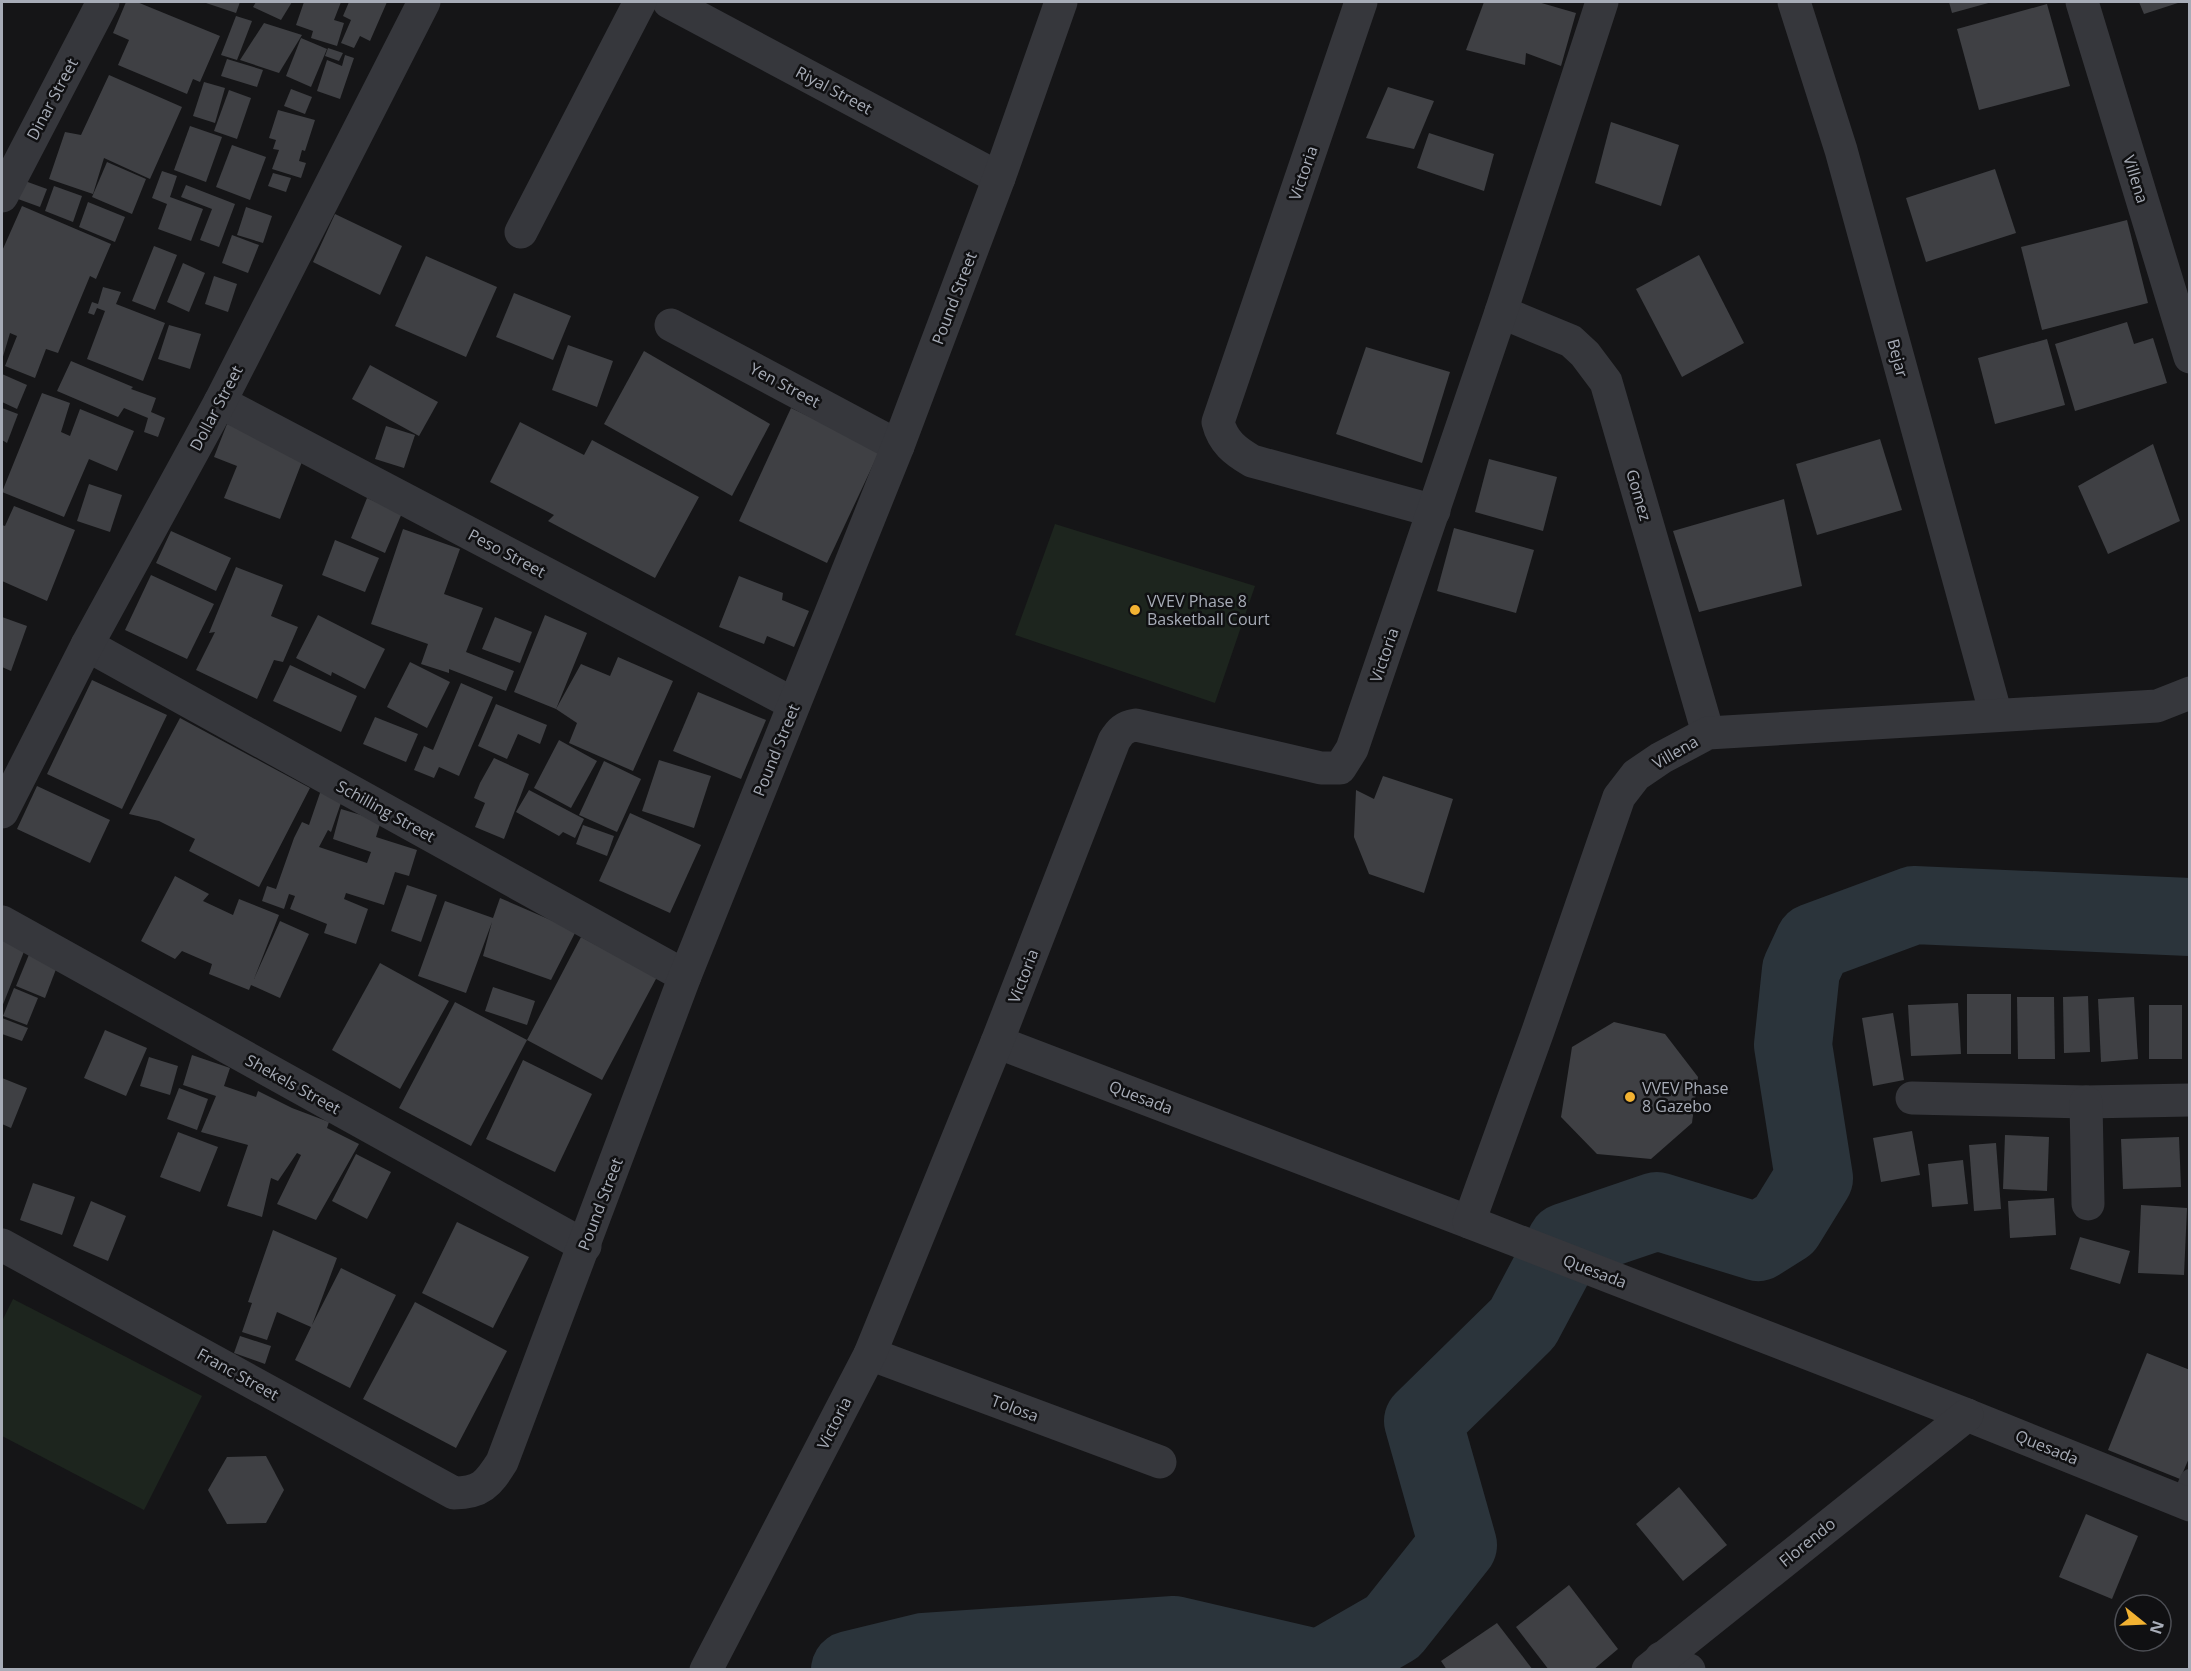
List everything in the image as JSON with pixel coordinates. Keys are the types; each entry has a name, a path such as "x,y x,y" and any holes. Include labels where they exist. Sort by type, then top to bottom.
{"street":[{"name":"Dinar Street","path":"2,196 103,2"},
{"name":"Dollar Street","path":"2,812 87,645 220,402 424,2"},
{"path":"521,232 640,2"},
{"name":"Riyal Street","path":"669,2 999,178"},
{"name":"Pound Street","path":"476,1491 492,1476 502,1462 685,976 898,446 999,178 1061,2"},
{"name":"Victoria","path":"1361,2 1218,422 1221,433 1230,447 1252,461 1434,511"},
{"name":"Victoria","path":"706,1670 870,1354 1119,733 1125,727 1136,725 1321,768 1340,768 1352,749 1501,312 1602,2"},
{"name":"Bejar","path":"1794,2 1841,150 1996,715"},
{"name":"Villena","path":"2082,2 2190,357"},
{"name":"Gomez","path":"1501,312 1571,341 1585,354 1606,382 1708,733"},
{"name":"Yen Street","path":"671,325 898,446"},
{"name":"Peso Street","path":"220,402 794,704"},
{"name":"Schilling Street","path":"87,645 685,976"},
{"name":"Villena","path":"1469,1222 1619,797 1636,775 1660,758 1708,733 2157,706 2190,693"},
{"name":"Shekels Street","path":"2,922 585,1246"},
{"name":"Quesada","path":"997,1042 1967,1415 2187,1495"},
{"path":"1912,1098 2086,1102 2190,1100"},
{"path":"2086,1102 2088,1204"},
{"name":"Franc Street","path":"2,1245 454,1493 476,1491"},
{"name":"Tolosa","path":"870,1354 1160,1462"},
{"name":"Florendo","path":"1666,1666 1967,1415"}],"shaded area":[{"name":"VVEV Phase 8 Basketball Court","path":"1055,524 1255,586 1215,703 1015,635"},
{"path":"13,1299 202,1396 144,1510 2,1436 2,1321"}],"building":[{"path":"126,2 137,2 220,36 200,82 193,79 187,94 118,65 129,40 113,33"},
{"path":"203,2 240,2 236,13"},
{"path":"256,2 292,2 281,20 253,7"},
{"path":"304,2 341,2 334,20 344,23 337,46 311,38 313,31 296,25"},
{"path":"349,2 387,2 370,41 360,36 354,48 341,43 351,20 343,16"},
{"path":"1484,2 1538,2 1576,13 1561,66 1526,53 1525,65 1466,50"},
{"path":"1949,2 1992,2 1952,13"},
{"path":"2139,2 2181,2 2144,14"},
{"path":"2047,4 2070,86 1979,110 1957,29"},
{"path":"236,16 252,21 237,60 221,55"},
{"path":"264,23 302,35 279,73 240,60"},
{"path":"301,38 327,49 311,87 286,76"},
{"path":"328,48 343,53 339,61 325,56"},
{"path":"345,55 354,58 340,99 317,91 327,60 342,66"},
{"path":"227,59 263,70 257,87 221,76"},
{"path":"109,75 182,107 150,179 104,158 93,194 49,179 65,132 81,135"},
{"path":"204,82 225,88 215,123 193,116"},
{"path":"1388,87 1434,101 1414,149 1366,138"},
{"path":"291,89 312,97 305,114 284,106"},
{"path":"229,90 251,98 237,139 214,131"},
{"path":"278,110 315,120 305,151 302,150 299,161 306,163 301,178 272,169 279,150 273,149 276,140 269,138"},
{"path":"1611,122 1679,145 1661,206 1595,183"},
{"path":"190,126 222,137 206,182 174,170"},
{"path":"1429,133 1494,154 1484,191 1417,168"},
{"path":"232,145 266,157 250,200 216,187"},
{"path":"107,162 146,179 132,214 92,197"},
{"path":"1995,169 2016,233 1926,262 1906,198"},
{"path":"162,171 177,176 170,197 203,209 191,241 158,229 167,204 152,198"},
{"path":"273,173 291,178 286,192 268,186"},
{"path":"25,181 47,189 40,207 18,199"},
{"path":"186,185 235,204 219,247 200,240 212,209 181,197"},
{"path":"54,186 82,196 73,222 45,211"},
{"path":"88,202 125,217 115,242 79,227"},
{"path":"22,206 111,244 96,279 90,276 58,353 46,349 35,378 5,366 17,336 10,333 2,360 2,251"},
{"path":"246,207 272,216 263,243 237,235"},
{"path":"335,214 402,246 380,295 313,262"},
{"path":"2127,220 2148,303 2042,330 2021,247"},
{"path":"232,235 259,245 248,273 222,263"},
{"path":"154,246 177,255 155,310 132,301"},
{"path":"1699,255 1744,343 1682,377 1636,289"},
{"path":"426,256 497,287 466,357 395,326"},
{"path":"183,263 205,273 189,312 167,302"},
{"path":"214,276 237,284 228,312 205,304"},
{"path":"103,287 121,292 116,304 165,323 143,381 87,359 105,311 97,308 94,315 88,313 92,302 98,304"},
{"path":"514,293 571,316 553,360 496,337"},
{"path":"2127,322 2134,344 2153,338 2167,383 2075,411 2055,344"},
{"path":"169,325 201,334 190,369 158,359"},
{"path":"2047,339 2065,405 1995,424 1978,358"},
{"path":"568,345 613,361 597,407 552,390"},
{"path":"1366,347 1450,372 1422,463 1336,434"},
{"path":"644,351 770,424 732,496 604,424"},
{"path":"71,361 156,398 151,412 165,418 158,437 144,432 148,418 124,408 118,417 57,391"},
{"path":"370,365 438,402 419,436 352,399"},
{"path":"2,374 27,385 17,409 2,402"},
{"path":"42,393 70,403 61,432 70,436 80,409 134,431 117,471 89,459 64,517 2,492"},
{"path":"2,408 18,414 7,443 2,440"},
{"path":"791,408 880,450 827,563 739,521"},
{"path":"520,422 584,455 592,440 699,497 655,578 548,521 554,515 490,482"},
{"path":"227,424 305,454 280,519 224,498 237,466 214,457"},
{"path":"386,426 415,435 404,468 375,459"},
{"path":"1880,439 1902,510 1817,535 1796,464"},
{"path":"2153,444 2180,521 2108,554 2078,486"},
{"path":"1489,459 1557,477 1543,531 1475,512"},
{"path":"89,484 122,495 110,532 77,521"},
{"path":"367,498 402,513 385,553 351,538"},
{"path":"1784,499 1802,586 1699,612 1673,531"},
{"path":"14,506 75,530 47,601 2,581 2,525 5,526"},
{"path":"1454,528 1534,550 1516,613 1437,591"},
{"path":"403,529 460,549 444,594 483,608 466,652 514,671 506,691 449,669 449,673 421,664 428,644 371,624"},
{"path":"171,531 231,558 216,591 156,563"},
{"path":"335,540 379,558 365,592 322,575"},
{"path":"236,567 283,585 271,616 298,627 283,662 274,660 257,699 196,670 215,632 209,633"},
{"path":"151,575 214,604 187,659 125,630"},
{"path":"739,576 783,593 782,600 809,611 794,647 767,636 764,644 719,627"},
{"path":"318,615 385,649 365,689 332,672 331,676 296,658"},
{"path":"545,615 587,633 556,709 514,692"},
{"path":"2,617 27,626 11,671 2,667"},
{"path":"495,617 532,632 520,663 482,649"},
{"path":"618,657 673,681 633,771 569,743 577,723 556,709 581,664 610,676"},
{"path":"410,662 450,682 427,728 387,707"},
{"path":"290,665 357,696 341,732 273,701"},
{"path":"92,680 167,715 122,809 47,774"},
{"path":"461,683 493,697 459,776 439,767 434,778 414,770 424,746 433,750"},
{"path":"698,692 766,720 741,779 673,751"},
{"path":"496,704 547,725 540,744 518,734 507,759 478,746"},
{"path":"375,717 418,734 406,762 363,744"},
{"path":"180,718 310,788 259,887 189,851 195,839 159,821 129,814"},
{"path":"559,740 597,761 571,808 534,788"},
{"path":"494,758 529,774 504,839 475,827 485,803 474,798"},
{"path":"659,760 711,776 694,828 642,811"},
{"path":"604,761 641,779 617,832 579,815"},
{"path":"1383,776 1453,799 1424,893 1369,874 1354,837 1356,790 1374,799"},
{"path":"37,786 110,820 90,863 17,829"},
{"path":"321,790 343,797 331,832 328,830 319,847 367,863 371,852 333,839 341,809 381,821 376,837 417,850 409,876 395,872 384,905 346,893 344,899 368,909 356,944 324,933 327,924 290,909 295,896 289,894 284,909 262,901 267,886 276,889 294,838 302,822 309,825"},
{"path":"529,790 584,819 575,838 563,832 559,836 516,812"},
{"path":"630,813 701,845 670,913 599,881"},
{"path":"583,825 614,836 607,856 576,844"},
{"path":"175,876 209,894 203,901 233,915 239,899 279,915 254,979 280,921 309,934 280,998 251,985 249,990 209,974 212,964 182,951 175,959 141,941"},
{"path":"407,885 437,895 421,942 391,931"},
{"path":"500,898 576,931 551,980 483,956 492,922 466,993 418,976 445,901 493,918"},
{"path":"581,937 657,977 602,1080 527,1040"},
{"path":"2,939 25,949 2,1007"},
{"path":"30,952 58,964 45,998 16,986"},
{"path":"380,963 449,1001 400,1089 332,1050"},
{"path":"493,987 535,1001 527,1025 485,1011"},
{"path":"14,988 38,998 27,1025 3,1016"},
{"path":"1967,994 2011,994 2011,1054 1967,1054"},
{"path":"2088,996 2090,1052 2064,1053 2063,997"},
{"path":"2017,997 2054,997 2055,1059 2018,1059"},
{"path":"2134,997 2138,1059 2101,1062 2098,999"},
{"path":"455,1002 527,1040 471,1146 399,1108"},
{"path":"1958,1003 1961,1054 1911,1056 1908,1005"},
{"path":"2149,1005 2182,1005 2182,1059 2149,1059"},
{"path":"1893,1013 1904,1080 1873,1086 1862,1018"},
{"path":"2,1018 28,1028 22,1041 2,1034"},
{"name":"VVEV Phase 8 Gazebo","path":"1614,1022 1665,1034 1698,1077 1692,1123 1651,1159 1597,1154 1561,1117 1572,1047"},
{"path":"105,1030 147,1048 126,1096 84,1078"},
{"path":"192,1055 230,1068 224,1086 256,1097 258,1091 292,1108 329,1122 327,1128 359,1144 316,1220 277,1204 301,1155 297,1153 278,1181 271,1178 262,1217 227,1206 248,1145 201,1132 216,1096 183,1085"},
{"path":"149,1057 178,1066 170,1095 140,1086"},
{"path":"523,1060 592,1094 555,1172 486,1139"},
{"path":"2,1078 27,1088 11,1128 2,1124"},
{"path":"179,1088 208,1099 197,1130 167,1119"},
{"path":"1912,1131 1920,1175 1881,1182 1873,1138"},
{"path":"178,1132 218,1147 200,1192 160,1177"},
{"path":"2005,1135 2049,1137 2047,1191 2003,1189"},
{"path":"2179,1137 2181,1187 2123,1189 2121,1139"},
{"path":"1996,1143 2001,1209 1974,1211 1969,1145"},
{"path":"356,1154 391,1172 367,1219 332,1201"},
{"path":"1963,1160 1968,1204 1932,1207 1928,1164"},
{"path":"33,1183 75,1197 62,1235 20,1220"},
{"path":"2054,1198 2056,1235 2010,1238 2008,1201"},
{"path":"91,1201 126,1216 108,1261 73,1246"},
{"path":"2141,1205 2187,1208 2184,1275 2138,1273"},
{"path":"457,1222 529,1257 493,1328 422,1293"},
{"path":"273,1230 337,1258 312,1325 341,1268 396,1295 350,1388 295,1360 311,1327 277,1312 267,1340 242,1332 252,1303 248,1302"},
{"path":"2080,1237 2130,1251 2120,1284 2070,1269"},
{"path":"415,1302 507,1351 456,1448 363,1399"},
{"path":"240,1336 271,1346 265,1364 234,1353"},
{"path":"2147,1353 2190,1370 2190,1456 2180,1479 2108,1450"},
{"path":"266,1456 284,1490 266,1523 227,1524 208,1490 227,1457"},
{"path":"1679,1487 1727,1545 1683,1581 1636,1524"},
{"path":"2086,1514 2138,1536 2112,1599 2059,1577"},
{"path":"1569,1585 1618,1649 1593,1670 1549,1670 1516,1627"},
{"path":"1497,1623 1533,1670 1447,1670 1441,1661"}],"waterway":[{"path":"850,1670 924,1652 1174,1635 1320,1669 1393,1627 1458,1545 1423,1421 1523,1323 1566,1242 1657,1211 1758,1242 1785,1225 1814,1178 1793,1045 1801,970 1814,942 1914,905 2190,917"}],"place":[{"name":"VVEV Phase 8 Basketball Court","path":"1135,610"},
{"name":"VVEV Phase 8 Gazebo","path":"1630,1097"}]}
